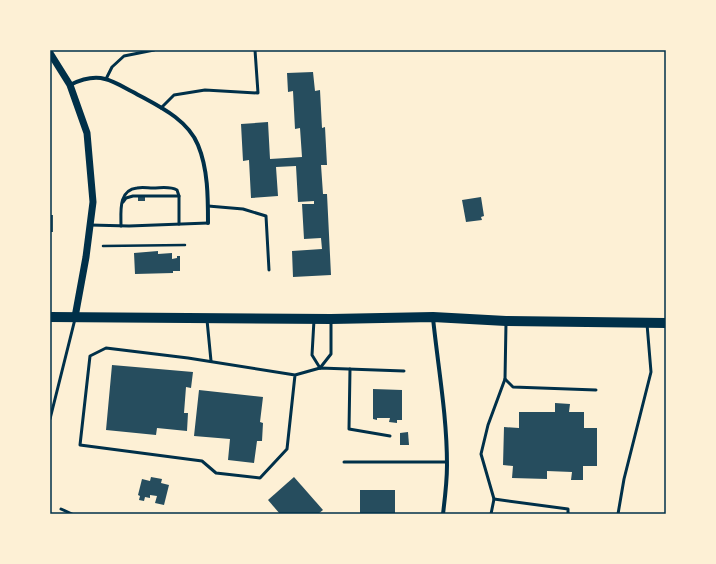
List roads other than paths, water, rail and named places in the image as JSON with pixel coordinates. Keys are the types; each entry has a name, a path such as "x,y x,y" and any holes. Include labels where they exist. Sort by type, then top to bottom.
{"main road":[{"path":"50,317 314,319 433,317 506,321 666,323"}],"street":[{"path":"50,53 70,85 87,133 93,202 86,257 75,317"},
{"path":"70,85 95,78 106,79 162,108 184,125 192,134 198,145 207,191 208,223"},
{"path":"433,317 444,411 447,462 443,514"}],"lane":[{"path":"106,79 112,67 124,56 154,50"},
{"path":"162,108 174,96 205,90 258,93 255,50"},
{"path":"121,226 122,201 126,193 136,188 176,188 179,196 179,224"},
{"path":"121,205 123,200 133,196 179,196"},
{"path":"208,206 243,209 266,216 269,270"},
{"path":"90,225 121,226 208,223"},
{"path":"50,419 75,317"},
{"path":"206,317 211,362"},
{"path":"314,319 312,355 320,368"},
{"path":"320,368 331,354 331,319"},
{"path":"491,514 494,499 481,454 488,425 504,379 506,321"},
{"path":"618,514 624,479 651,372 647,323"},
{"path":"295,375 287,449 260,478 216,473 202,461 80,445 90,356 106,348 188,358 295,375 320,368 404,371"},
{"path":"350,369 349,429 390,436"},
{"path":"504,379 513,387 596,390"},
{"path":"344,462 447,462"},
{"path":"494,499 568,509 568,514"},
{"path":"62,509 72,514"}]}
